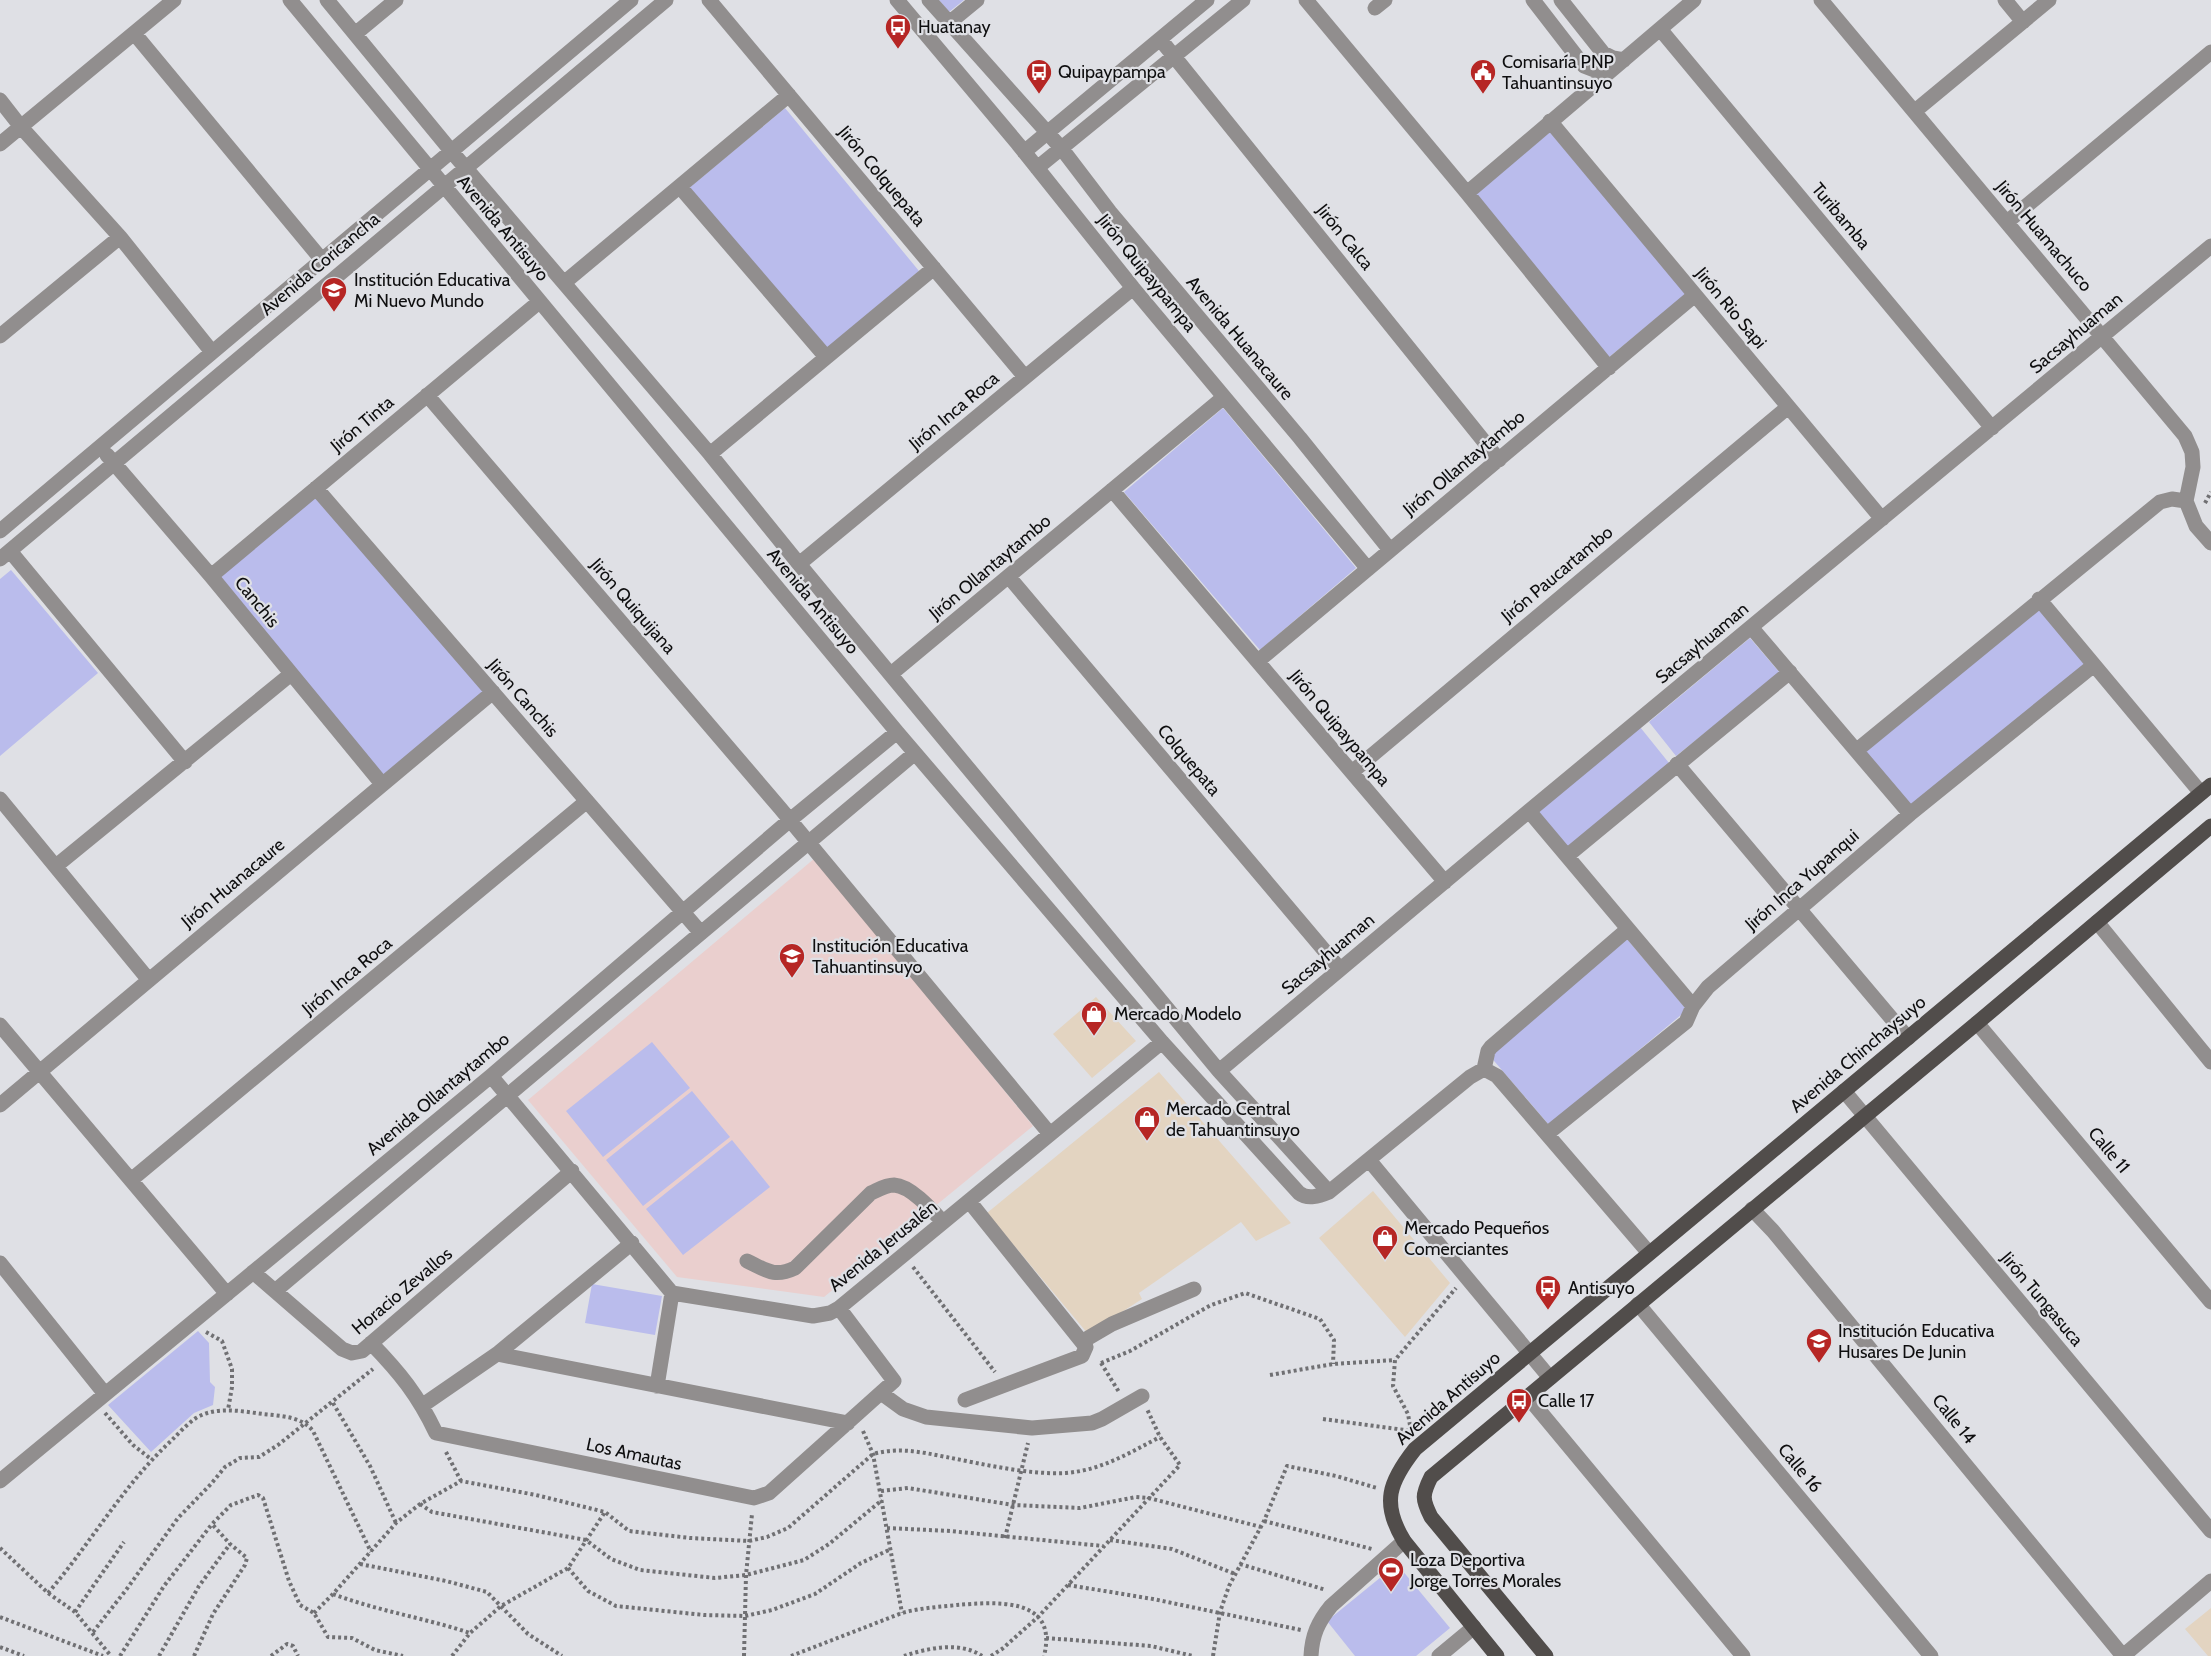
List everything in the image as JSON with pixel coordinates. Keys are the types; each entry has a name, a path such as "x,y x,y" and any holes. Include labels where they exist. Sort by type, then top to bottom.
{"main road":[{"name":"Avenida Chinchaysuyo","path":"1530,1353 2206,789"},
{"path":"1546,1656 1431,1517 1424,1503 1424,1492 1431,1477 2097,922 2209,833"},
{"name":"Avenida Antisuyo","path":"1497,1656 1404,1541 1394,1525 1390,1509 1392,1486 1402,1466 1415,1449 1530,1353"}],"street":[{"path":"0,144 174,0"},
{"name":"Avenida Antisuyo","path":"290,0 538,302 897,732 1162,1042 1299,1192 1310,1197 1318,1197 1329,1192 1219,1071 710,454 452,152 327,0"},
{"path":"355,34 396,0"},
{"name":"Avenida Coricancha","path":"0,531 631,0"},
{"name":"Avenida Coricancha","path":"5,555 666,0"},
{"name":"Jirón Colquepata","path":"709,0 1025,377"},
{"name":"Jirón Quipaypampa","path":"897,0 1024,152 1133,288 1368,569"},
{"path":"929,0 1047,133"},
{"path":"949,24 977,0"},
{"path":"1024,152 1207,0"},
{"path":"1037,168 1243,0"},
{"path":"1306,0 1467,192 1609,368"},
{"path":"1533,0 1584,66 1608,72"},
{"path":"1561,0 1604,53 1623,60"},
{"path":"1467,192 1694,0"},
{"name":"Jirón Huamachuco","path":"1821,0 2185,435 2192,452 2193,467 2186,501"},
{"path":"2004,0 2022,22"},
{"path":"1915,111 2049,0"},
{"name":"Turibamba","path":"1660,29 1992,428"},
{"path":"134,33 322,260"},
{"name":"Jirón Calca","path":"1160,39 1499,460"},
{"path":"2007,222 2211,52"},
{"path":"565,282 789,95"},
{"path":"0,100 120,237 212,352"},
{"name":"Jirón Rio Sapi","path":"1550,121 1882,519"},
{"name":"Avenida Huanacaure","path":"1047,133 1390,550"},
{"path":"680,187 826,357"},
{"path":"0,336 120,237"},
{"name":"Sacsayhuaman","path":"1219,1071 2211,246"},
{"path":"710,454 934,268"},
{"name":"Jirón Inca Roca","path":"799,564 1133,288"},
{"name":"Jirón Ollantaytambo","path":"1258,661 1695,296"},
{"name":"Jirón Tinta","path":"211,576 538,302"},
{"name":"Jirón Quiquijana","path":"427,395 790,820 1050,1134"},
{"name":"Jirón Ollantaytambo","path":"891,674 1224,397"},
{"name":"Jirón Paucartambo","path":"1352,772 1788,406"},
{"name":"Canchis","path":"100,446 211,576 382,784"},
{"name":"Jirón Canchis","path":"316,488 701,933"},
{"name":"Jirón Quipaypampa","path":"1112,490 1445,882"},
{"path":"1857,750 2160,502 2172,499 2186,501 2196,526 2211,543"},
{"path":"5,555 185,762"},
{"name":"Colquepata","path":"1009,577 1340,969"},
{"path":"2039,599 2206,789"},
{"path":"1751,627 1910,814"},
{"name":"Jirón Inca Yupanqui","path":"1547,1134 1686,1022 1693,1006 1708,987 1799,908 2094,664"},
{"path":"1567,856 1790,672"},
{"path":"56,866 291,674"},
{"name":"Jirón Huanacaure","path":"0,1105 493,692"},
{"name":"Avenida Ollantaytambo","path":"0,1481 491,1076 790,820 897,732"},
{"path":"275,1291 915,753"},
{"path":"1677,764 1908,1038"},
{"path":"0,799 148,979"},
{"name":"Jirón Inca Roca","path":"131,1180 587,801"},
{"path":"1529,811 1693,1006"},
{"path":"2097,922 2211,1062"},
{"path":"1329,1192 1470,1077 1484,1069 1491,1047 1628,929"},
{"name":"Calle 11","path":"1977,1023 2211,1302"},
{"path":"0,1025 227,1294"},
{"name":"Avenida Jerusalén","path":"672,1293 813,1316 830,1313 839,1308 1162,1042"},
{"path":"1484,1069 1497,1076 1649,1253"},
{"path":"491,1076 672,1293 657,1386"},
{"name":"Jirón Tungasuca","path":"1844,1091 2211,1532"},
{"name":"Avenida Antisuyo","path":"1369,1160 1550,1378"},
{"name":"Horacio Zevallos","path":"253,1272 342,1349 352,1353 362,1351 572,1171"},
{"path":"747,1261 773,1274 783,1274 795,1268 871,1193 885,1186 896,1185 907,1189 943,1222"},
{"path":"969,1201 1084,1350"},
{"name":"Calle 14","path":"1752,1209 1781,1240 2123,1656"},
{"path":"423,1405 497,1354 632,1243"},
{"path":"0,1263 6,1282 100,1398"},
{"path":"965,1401 1084,1350 1113,1324 1194,1289"},
{"name":"Calle 16","path":"1638,1304 1931,1656"},
{"path":"754,1498 769,1493 894,1381 839,1308"},
{"path":"371,1344 400,1373 423,1405 436,1433"},
{"path":"497,1354 848,1423"},
{"path":"881,1393 903,1409 926,1417 1032,1428 1092,1423 1142,1396"},
{"path":"1528,1396 1743,1656"},
{"name":"Los Amautas","path":"436,1433 754,1498"},
{"path":"1311,1656 1313,1632 1322,1617 1404,1541"},
{"path":"2123,1656 2211,1581"},
{"path":"1439,1656 1474,1627"}],"path":[{"path":"903,1255 1005,1385"},
{"path":"1411,1431 1408,1414 1393,1386 1395,1360 1466,1276"},
{"path":"1101,1363 1130,1351 1211,1305 1245,1293 1320,1319 1334,1340 1333,1364"},
{"path":"195,1320 208,1335 222,1341 232,1369 228,1410"},
{"path":"1084,1350 1101,1363 1127,1405"},
{"path":"93,1632 178,1518 211,1485 225,1467 240,1458 259,1457 333,1403 386,1358"},
{"path":"1270,1375 1333,1364 1395,1360"},
{"path":"991,1656 1038,1617 1180,1465 1160,1437 1142,1396"},
{"path":"100,1398 133,1445 151,1460"},
{"path":"333,1403 370,1466 396,1523"},
{"path":"48,1593 151,1460 196,1419 213,1412 228,1410 284,1416 307,1423 313,1431 371,1552"},
{"path":"1323,1419 1411,1431 1425,1441"},
{"path":"848,1423 860,1425 873,1454 902,1613"},
{"path":"1005,1538 1032,1428"},
{"path":"436,1433 460,1481"},
{"path":"314,1613 396,1523 420,1504 460,1481 536,1495 605,1512 628,1530 690,1538 749,1541 767,1537 788,1528 873,1454 890,1449 911,1450 1022,1470 1065,1473 1101,1467 1160,1437"},
{"path":"1213,1656 1220,1612 1235,1574 1264,1521 1287,1466 1336,1476 1392,1492"},
{"path":"881,1491 908,1488 1013,1504 1080,1508 1136,1497 1149,1498 1261,1527"},
{"path":"120,1656 164,1586 212,1524 231,1505 258,1495 262,1498 289,1581 300,1605 314,1613 328,1637 352,1638 375,1650 403,1656"},
{"path":"744,1656 746,1575 754,1498"},
{"path":"420,1504 432,1512 586,1540 611,1559 640,1570 715,1578 746,1575 804,1560 829,1544 882,1500"},
{"path":"453,1656 470,1632 501,1606 568,1568 605,1512"},
{"path":"1264,1521 1372,1549 1383,1560"},
{"path":"194,1656 213,1614 245,1565 247,1558 230,1544 212,1524"},
{"path":"887,1528 950,1531 1104,1546"},
{"path":"1110,1540 1172,1549 1235,1574"},
{"path":"75,1612 124,1542"},
{"path":"159,1656 199,1586 230,1544"},
{"path":"0,1548 48,1593 75,1612 111,1656"},
{"path":"568,1568 588,1592 616,1606 745,1617 815,1594 861,1563 891,1549"},
{"path":"360,1564 446,1581 487,1592 528,1634 562,1656"},
{"path":"1240,1564 1344,1595"},
{"path":"1068,1585 1220,1612 1313,1632"},
{"path":"333,1594 357,1603 470,1632"},
{"path":"791,1656 915,1609 993,1602 1022,1606 1038,1617 1044,1625 1046,1638 1044,1656"},
{"path":"0,1617 103,1656"},
{"path":"1046,1638 1151,1646 1193,1656"},
{"path":"271,1656 287,1644 293,1646 298,1656"},
{"path":"0,1647 24,1656"},
{"path":"904,1656 930,1648 938,1648 975,1651 982,1656"}],"shaded area":[{"path":"939,0 964,0 949,12"},
{"path":"785,108 919,271 826,349 689,188"},
{"path":"1550,132 1686,294 1608,358 1475,194"},
{"path":"1223,408 1356,568 1260,650 1124,492"},
{"path":"316,494 486,691 382,777 217,576"},
{"path":"11,570 98,673 0,756 0,579"},
{"path":"2038,607 2087,665 1911,807 1864,751"},
{"path":"1750,638 1780,673 1676,756 1649,722"},
{"path":"1640,727 1669,763 1569,849 1538,812"},
{"name":"Institución Educativa Tahuantinsuyo","path":"815,858 1033,1126 824,1297 677,1277 528,1100"},
{"path":"1627,939 1687,1010 1549,1125 1489,1055"},
{"name":"Mercado Modelo","path":"1096,997 1136,1041 1092,1078 1053,1034"},
{"path":"652,1042 690,1088 603,1157 566,1111"},
{"name":"Mercado Central de Tahuantinsuyo","path":"1159,1072 1291,1223 1256,1241 1241,1222 1139,1293 1142,1299 1088,1334 987,1213"},
{"path":"692,1091 730,1137 643,1206 606,1160"},
{"path":"732,1140 770,1187 683,1255 646,1209"},
{"name":"Mercado Pequeños Comerciantes","path":"1373,1191 1450,1283 1405,1337 1319,1238"},
{"path":"592,1284 662,1296 655,1335 585,1323"},
{"path":"198,1331 209,1343 210,1382 215,1387 213,1405 194,1413 151,1452 108,1405"},
{"name":"Loza Deportiva Jorge Torres Morales","path":"1397,1564 1450,1628 1416,1656 1355,1656 1327,1621"},
{"path":"2211,1608 2211,1656 2208,1656 2185,1629"}],"place":[{"name":"Huatanay","path":"898,50"},
{"name":"Quipaypampa","path":"1039,95"},
{"name":"Comisaría PNP Tahuantinsuyo","path":"1483,95"},
{"name":"Institución Educativa Mi Nuevo Mundo","path":"334,313"},
{"name":"Institución Educativa Tahuantinsuyo","path":"792,979"},
{"name":"Mercado Modelo","path":"1094,1037"},
{"name":"Mercado Central de Tahuantinsuyo","path":"1147,1142"},
{"name":"Mercado Pequeños Comerciantes","path":"1385,1261"},
{"name":"Antisuyo","path":"1548,1311"},
{"name":"Institución Educativa Husares De Junin","path":"1819,1364"},
{"name":"Calle 17","path":"1519,1424"},
{"name":"Loza Deportiva Jorge Torres Morales","path":"1391,1593"}]}
